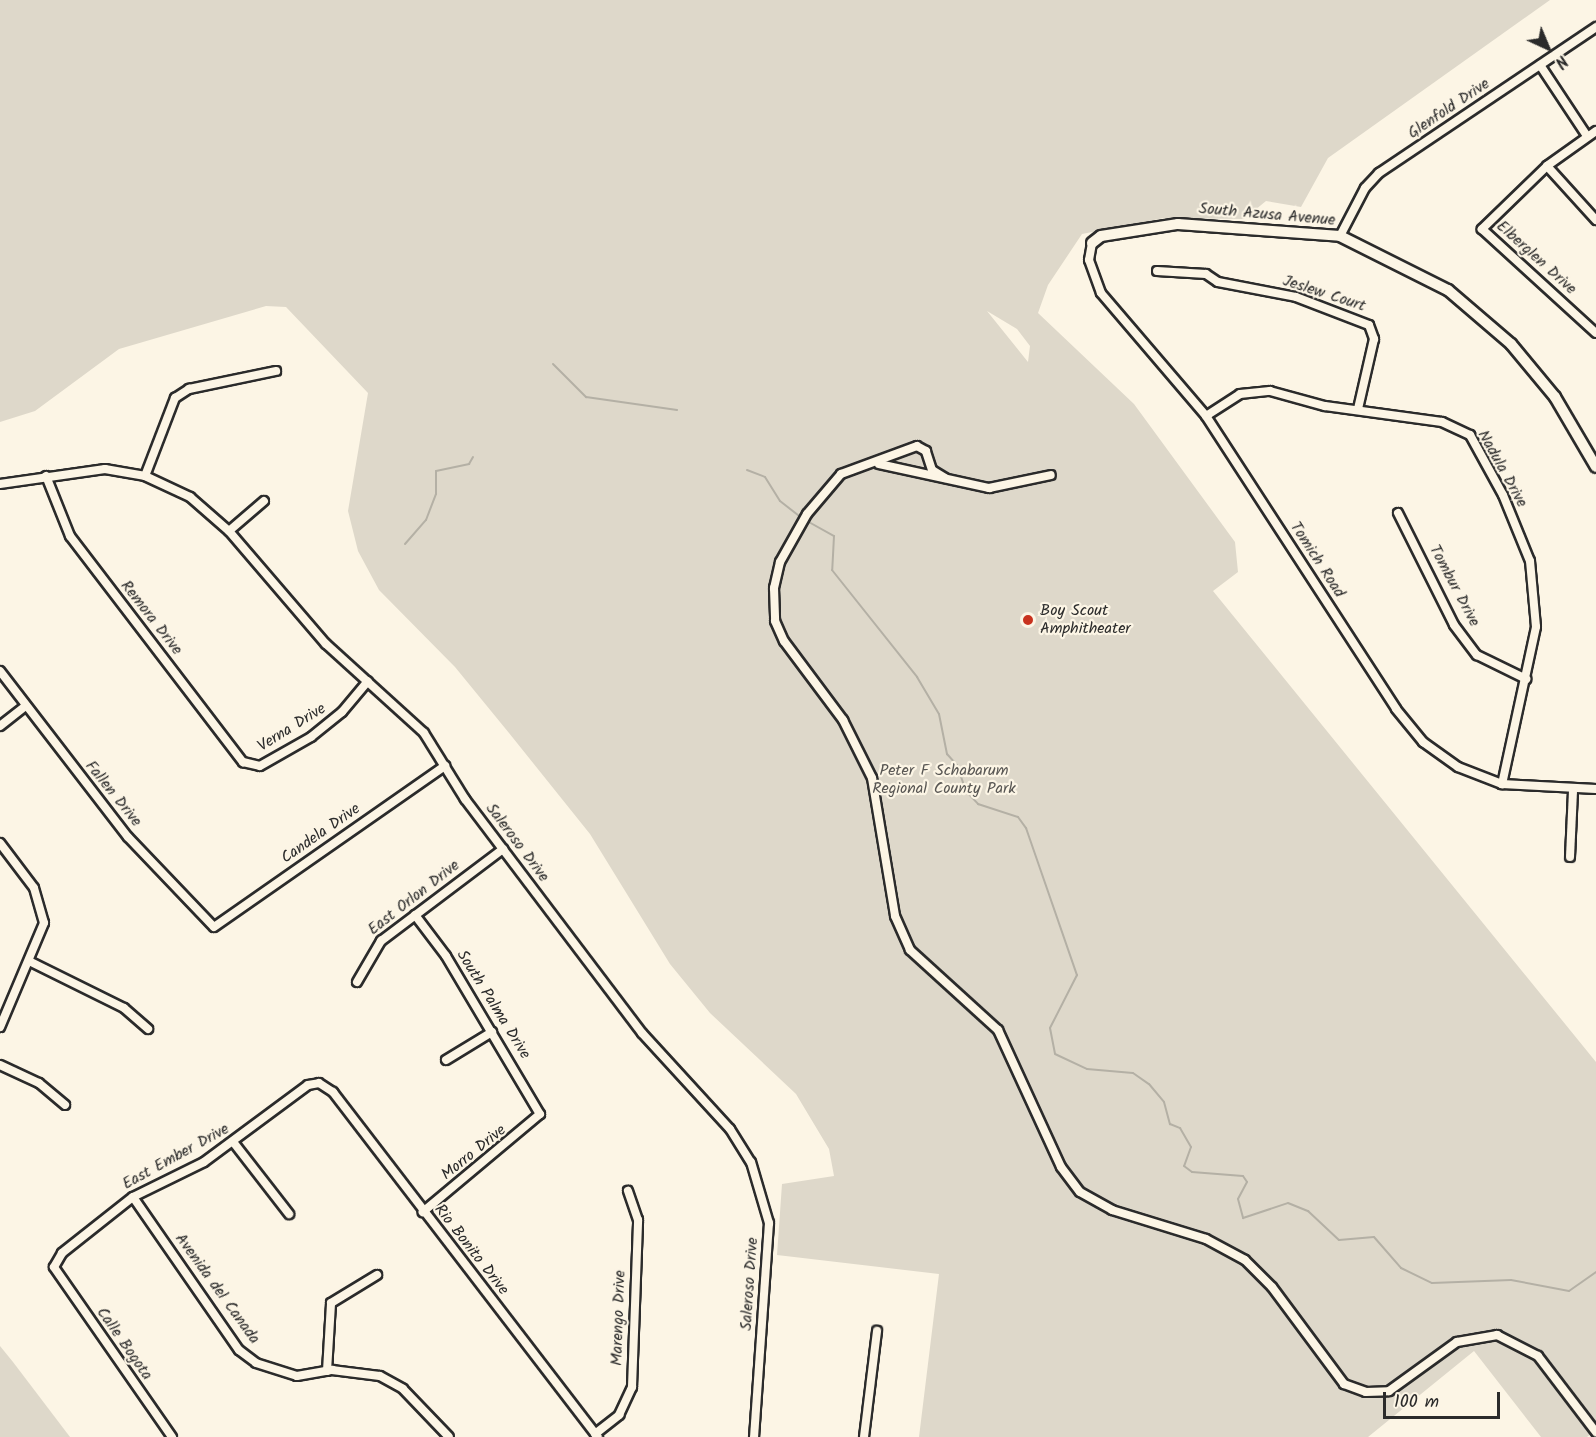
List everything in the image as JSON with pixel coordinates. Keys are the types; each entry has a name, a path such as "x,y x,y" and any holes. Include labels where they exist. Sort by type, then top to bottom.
{"street":[{"name":"Glenfold Drive","path":"1340,236 1365,188 1379,173 1596,27"},
{"path":"1540,65 1587,136"},
{"path":"1596,131 1547,166 1596,220"},
{"name":"Elberglen Drive","path":"1547,166 1482,229 1596,333"},
{"name":"South Azusa Avenue","path":"1092,243 1142,228 1196,224 1340,236 1416,270 1503,337 1555,397 1596,467"},
{"name":"Tomich Road","path":"1092,243 1089,260 1101,292 1206,416 1396,710 1423,742 1458,767 1502,784 1573,790 1596,789"},
{"name":"Jeslew Court","path":"1156,271 1206,274 1218,282 1296,297 1369,325 1374,339 1358,410"},
{"path":"145,476 176,398 189,389 276,371"},
{"name":"Nadula Drive","path":"1206,416 1240,394 1270,391 1358,410 1442,422 1470,435 1503,495 1530,561 1536,627 1502,784"},
{"path":"945,478 932,470 921,447 841,474 807,513 776,575 775,621 866,762 882,816 898,928 924,968 977,1007 1004,1039 1073,1184 1099,1205 1206,1239 1245,1260 1272,1287 1330,1372 1351,1388 1389,1391 1457,1342 1497,1335 1538,1356 1596,1432"},
{"path":"873,463 996,488 1051,475"},
{"name":"Saleroso Drive","path":"0,484 105,469 145,476 190,497 229,531 326,644 412,718 503,849 642,1033 730,1129 755,1170 769,1223 769,1259 754,1437"},
{"name":"Remora Drive","path":"46,476 70,536 243,762 252,766"},
{"path":"229,531 264,501"},
{"name":"Tombur Drive","path":"1398,513 1460,633 1477,655 1526,679"},
{"name":"Fallen Drive","path":"0,671 128,837 214,927"},
{"name":"Verna Drive","path":"252,766 328,726 368,681"},
{"path":"0,726 26,706"},
{"name":"Candela Drive","path":"214,927 446,766"},
{"path":"1570,857 1573,790"},
{"path":"0,843 34,888 44,910 42,936 0,1027"},
{"name":"East Orlon Drive","path":"357,982 381,941 503,849"},
{"name":"South Palma Drive","path":"415,915 492,1032 540,1114"},
{"path":"29,961 124,1008 148,1029"},
{"path":"446,1060 492,1032"},
{"path":"0,1065 39,1083 64,1106"},
{"name":"East Ember Drive","path":"54,1267 62,1253 133,1197 234,1143 308,1085 319,1083"},
{"name":"Rio Bonito Drive","path":"319,1083 333,1092 423,1212 597,1435"},
{"name":"Morro Drive","path":"423,1212 540,1114"},
{"path":"234,1143 289,1214"},
{"name":"Marengo Drive","path":"597,1435 624,1409 632,1387 638,1220 628,1191"},
{"name":"Avenida del Canada","path":"133,1197 239,1350 276,1374 358,1371 403,1389 448,1437"},
{"name":"Calle Bogota","path":"54,1267 172,1437"},
{"path":"327,1371 331,1304 377,1275"},
{"path":"864,1437 878,1331"}],"green space":[{"name":"Peter F Schabarum Regional County Park","path":"0,0 1550,0 1328,158 1301,207 1266,201 1244,219 1164,218 1082,234 1048,285 1038,313 1134,404 1235,542 1238,572 1213,591 1596,1062 1596,1430 1587,1437 1541,1437 1474,1351 1368,1437 919,1437 939,1274 777,1255 782,1184 834,1176 829,1149 796,1094 710,1013 670,964 590,834 509,733 455,667 379,590 358,551 348,511 368,393 286,307 266,306 119,349 35,411 0,422","holes":["987,311 1017,329 1030,346 1028,362"]},
{"path":"0,1346 13,1362 70,1437 0,1437"}],"waterway":[{"path":"553,364 586,397 677,410"},
{"path":"405,544 426,520 436,494 436,471 469,464 473,457"},
{"path":"747,470 765,477 780,501 802,518"},
{"path":"807,521 834,536 832,570 917,677 939,714 947,754 957,765 966,791 978,804 1018,817 1026,828 1077,975 1050,1028 1055,1054 1087,1069 1133,1073 1149,1084 1164,1102 1170,1124 1180,1128 1191,1147 1184,1166 1192,1172 1243,1176 1247,1182 1238,1199 1243,1218 1288,1203 1308,1211 1339,1240 1374,1237 1401,1268 1432,1283 1511,1280 1569,1291 1596,1272"}],"place":[{"name":"Boy Scout Amphitheater","path":"1028,620"}]}
